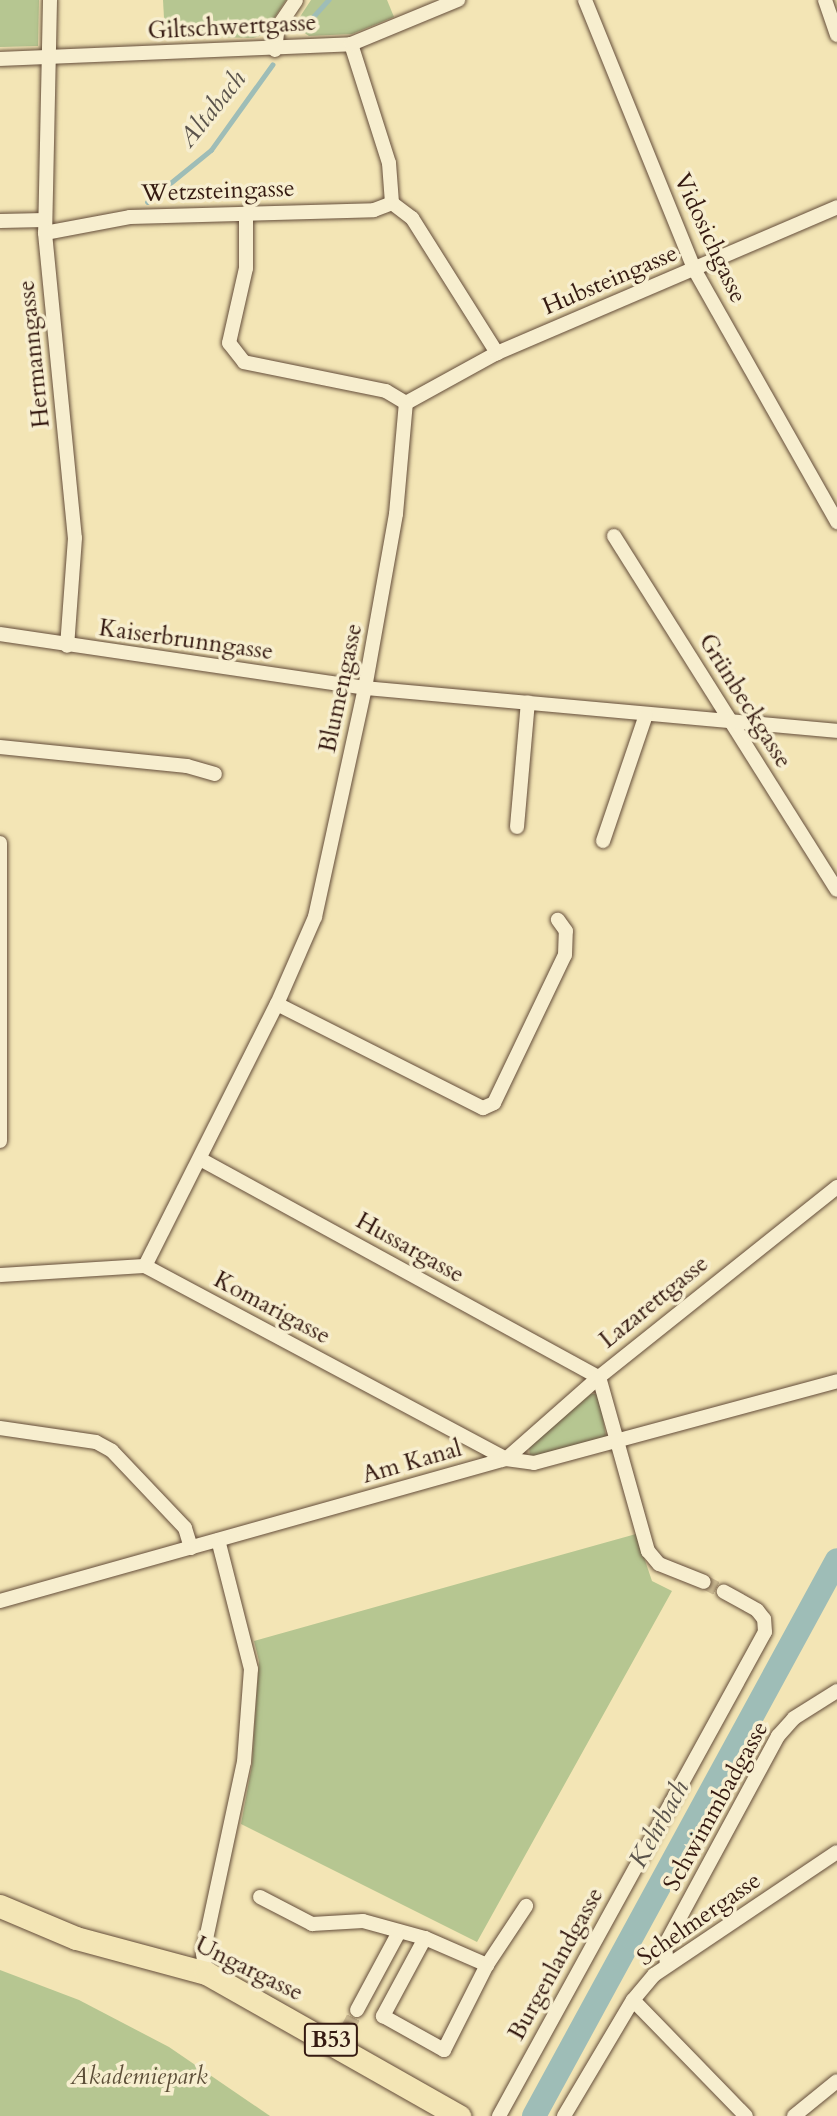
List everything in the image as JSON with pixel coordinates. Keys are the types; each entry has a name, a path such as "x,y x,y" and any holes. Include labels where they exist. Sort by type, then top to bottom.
{"main road":[{"name":"Ungargasse","path":"0,1906 76,1938 206,1973 343,2037 459,2116"}],"street":[{"name":"Hermanngasse","path":"50,0 45,226 76,572 67,646"},
{"path":"275,50 278,27 296,0"},
{"name":"Giltschwertgasse","path":"0,59 275,50 351,44 458,0"},
{"name":"Vidosichgasse","path":"585,0 694,269 837,522"},
{"path":"825,0 837,35"},
{"path":"351,44 389,163 392,203 412,218 497,353"},
{"name":"Wetzsteingasse","path":"0,221 45,226 130,216 374,210 392,203"},
{"name":"Hubsteingasse","path":"406,404 497,353 837,207"},
{"path":"246,213 246,268 229,343 244,362 386,391 406,404"},
{"name":"Blumengasse","path":"145,1266 276,1004 315,917 392,553 406,404"},
{"name":"Grünbeckgasse","path":"614,536 837,890"},
{"name":"Kaiserbrunngasse","path":"0,634 365,688 837,731"},
{"path":"517,827 528,702"},
{"path":"603,841 646,715"},
{"path":"0,747 187,766 215,774"},
{"path":"0,843 0,1141"},
{"path":"276,1004 483,1108 494,1103 565,956 566,931 558,920"},
{"name":"Hussargasse","path":"200,1159 599,1377"},
{"name":"Lazarettgasse","path":"506,1459 599,1377 837,1187"},
{"path":"0,1275 145,1266"},
{"name":"Komarigasse","path":"145,1266 506,1459"},
{"path":"599,1377 620,1442 648,1551 659,1564 698,1580"},
{"name":"Am Kanal","path":"0,1601 506,1459 534,1463 620,1442 837,1381"},
{"path":"0,1428 96,1442 112,1451 185,1528 191,1548"},
{"path":"206,1973 203,1953 244,1762 251,1669 218,1540"},
{"name":"Burgenlandgasse","path":"499,2116 765,1632 764,1619 757,1610 723,1592"},
{"name":"Schwimmbadgasse","path":"667,1965 665,1945 778,1736 794,1718 837,1691"},
{"name":"Schelmergasse","path":"565,2116 633,2000 667,1965 837,1852"},
{"path":"260,1897 312,1924 363,1921 425,1938 487,1965"},
{"path":"425,1938 383,2016 444,2050 487,1965 526,1906"},
{"path":"357,2010 399,1932"},
{"path":"633,2000 746,2116"},
{"path":"794,2116 837,2081"}],"green space":[{"path":"0,0 39,0 38,46 0,47"},
{"path":"163,0 286,0 263,35 253,38 165,36"},
{"path":"311,0 387,0 394,17 352,34 309,36 294,26"},
{"path":"591,1394 599,1394 606,1437 530,1457 529,1446"},
{"path":"636,1534 652,1581 672,1591 477,1942 241,1824 252,1765 259,1661 254,1641"},
{"name":"Akademiepark","path":"0,1970 79,2000 169,2047 270,2116 0,2116"}],"waterway":[{"name":"Altabach","path":"303,28 328,0"},
{"name":"Altabach","path":"147,202 211,150 272,65"},
{"name":"Kehrbach","path":"534,2116 837,1560"}],"tunnel":[{"path":"704,1582 724,1592"},
{"path":"347,2030 357,2010"}]}
